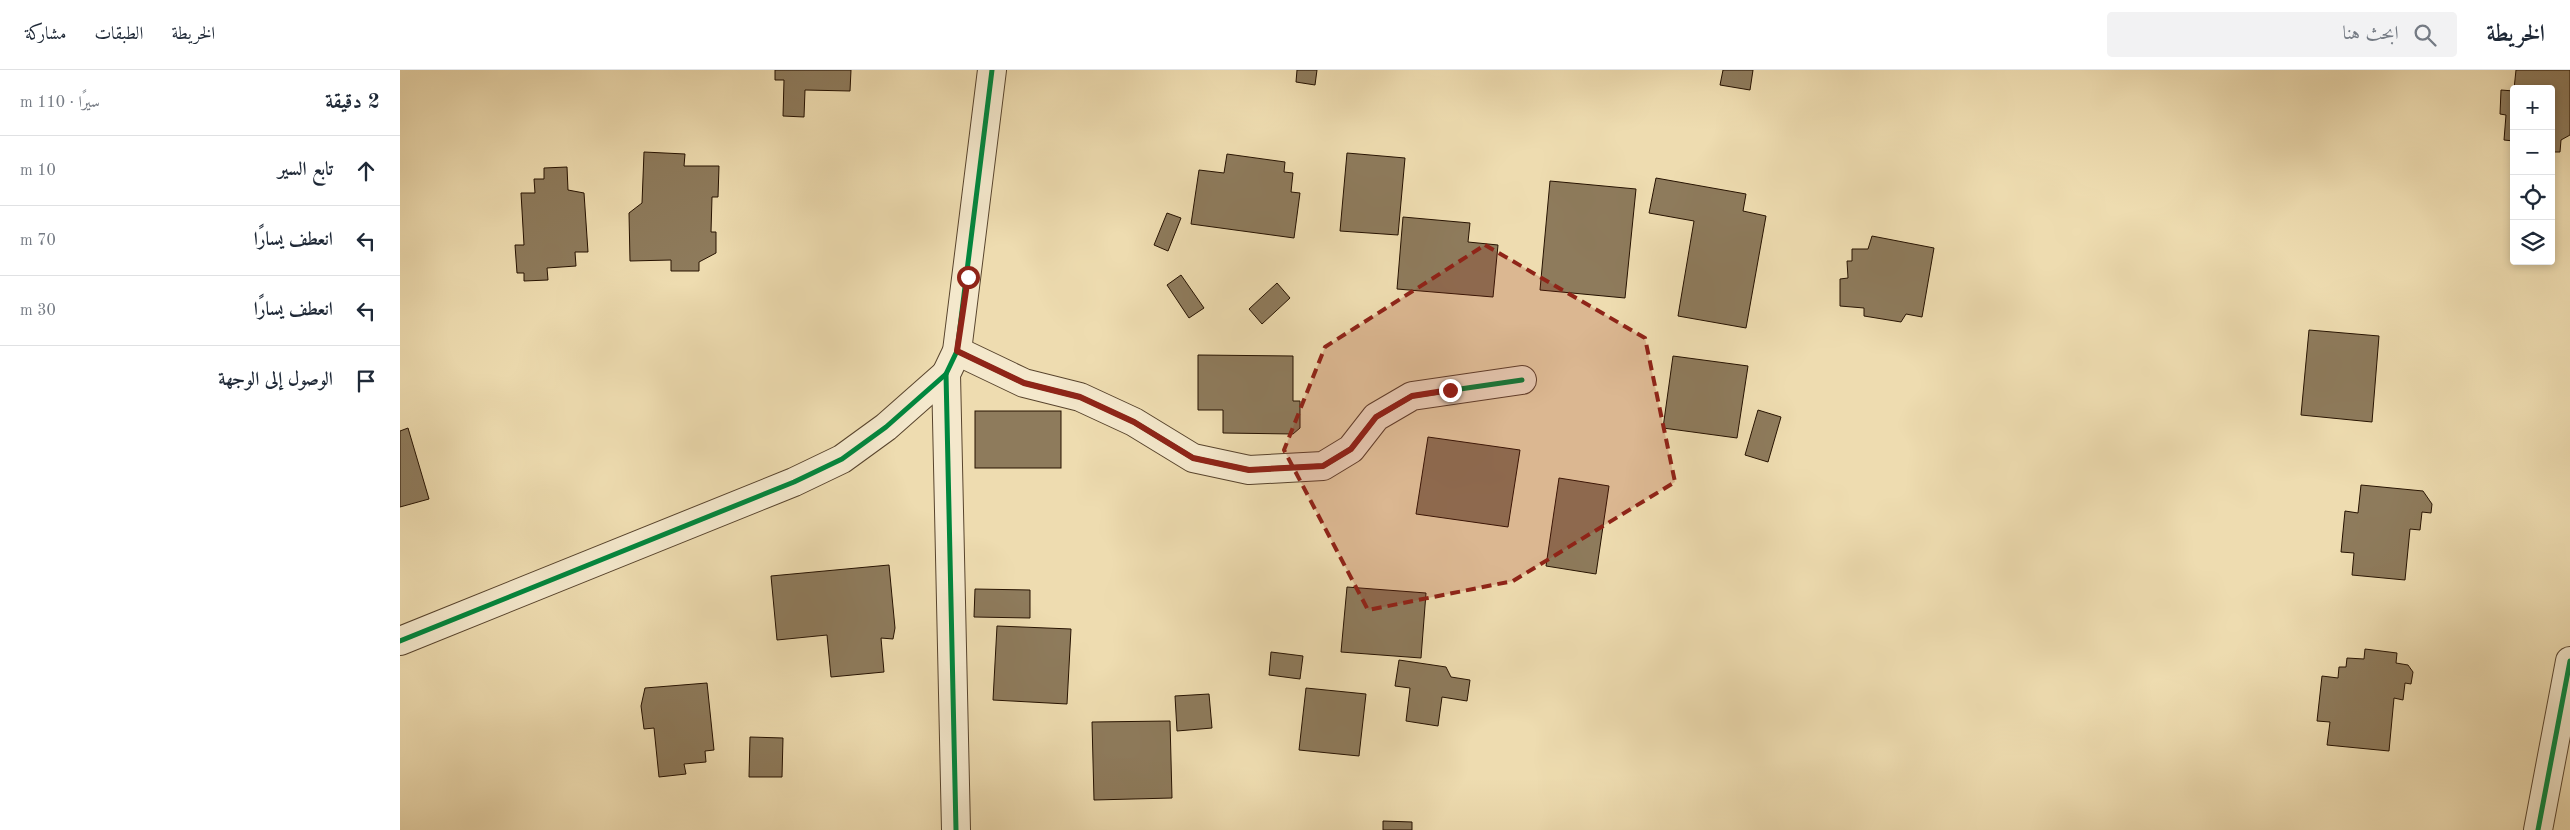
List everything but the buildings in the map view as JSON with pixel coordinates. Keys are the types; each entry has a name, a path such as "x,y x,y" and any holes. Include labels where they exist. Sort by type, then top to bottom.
{"street":[{"path":"956,830 952,362 992,70"},
{"path":"952,362 1080,397 1134,422 1193,458 1249,470 1323,466 1351,449 1376,417 1412,396 1522,380"},
{"path":"400,641 776,489 842,459 886,427 952,362"},
{"path":"2538,830 2570,661"}],"highlighted area":[{"path":"1485,245 1645,338 1675,482 1513,581 1368,610 1284,450 1325,347"}],"cycle path":[{"path":"956,830 946,374 957,351 992,70"},
{"path":"957,351 1024,383 1080,397 1134,422 1193,458 1249,470 1323,466 1351,449 1376,417 1412,396 1522,380"},
{"path":"400,641 794,482 842,459 886,427 946,374"},
{"path":"2538,830 2570,661"}],"route":[{"path":"968,277 957,351 1024,383 1080,397 1134,422 1193,458 1249,470 1323,466 1351,449 1376,417 1412,396 1450,390"}]}
